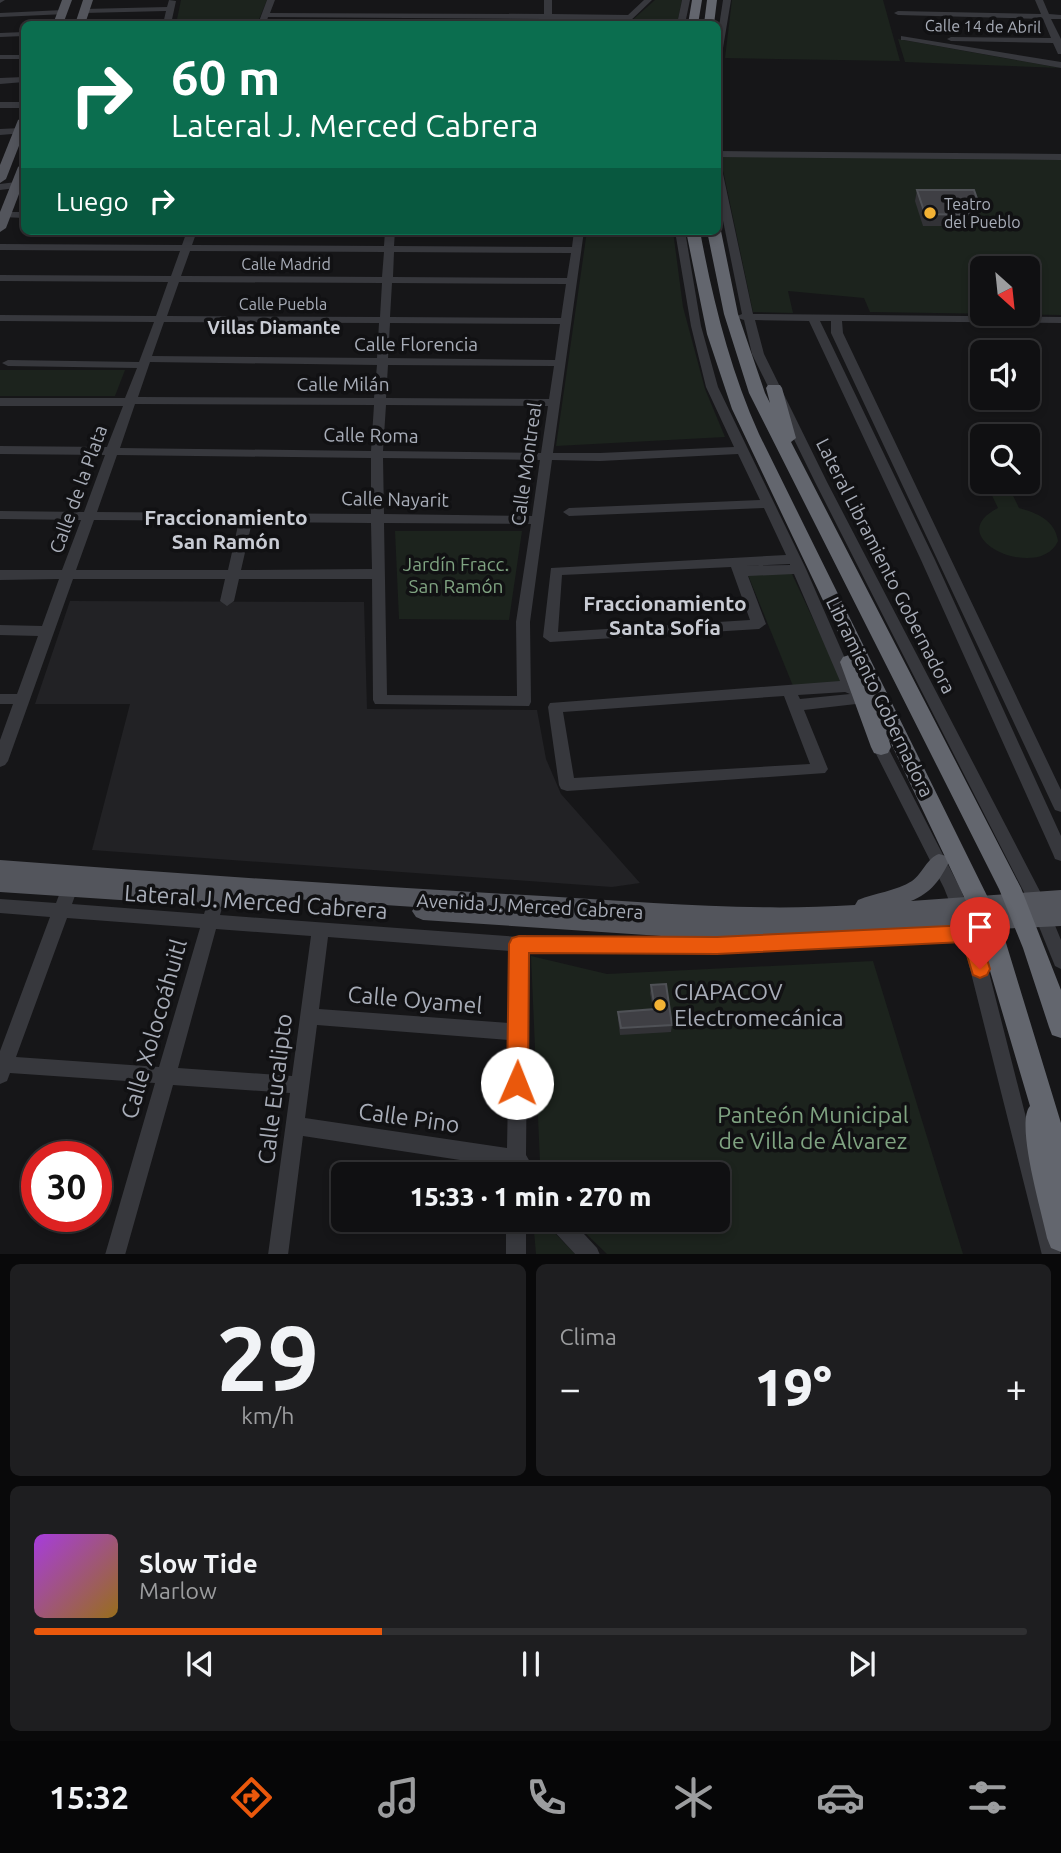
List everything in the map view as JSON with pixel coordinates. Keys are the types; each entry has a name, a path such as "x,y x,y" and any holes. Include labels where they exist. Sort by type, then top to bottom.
{"highway":[{"path":"694,21 697,0"},
{"path":"709,21 712,0"},
{"name":"Libramiento Gobernadora","path":"690,235 725,375 846,630 973,917 1035,1084 1061,1167"},
{"name":"Libramiento Gobernadora","path":"715,235 740,317 757,393 794,467 1036,911 1061,1027"},
{"path":"774,388 794,467"},
{"path":"846,630 850,661 881,747"},
{"path":"1035,1084 1038,1136 1061,1238"}],"main road":[{"path":"59,21 67,0"},
{"path":"81,21 88,0"},
{"path":"0,179 4,161 21,130"},
{"path":"0,228 21,184"},
{"path":"845,921 919,889 932,877 939,862"},
{"name":"Avenida J. Merced Cabrera","path":"0,869 72,881 217,897 706,930 845,921 973,917"},
{"name":"Avenida J. Merced Cabrera","path":"0,883 72,881 845,921 875,926 973,917"},
{"path":"973,917 1036,911 1061,900"}],"street":[{"path":"263,21 271,0"},
{"path":"548,0 548,21"},
{"path":"626,21 648,0"},
{"path":"682,21 686,0"},
{"path":"721,36 727,0"},
{"path":"1039,0 1059,41 1061,52"},
{"path":"84,11 172,4 168,21"},
{"path":"0,15 63,12"},
{"path":"898,13 1061,17"},
{"path":"265,15 434,16 548,21 631,17"},
{"path":"0,35 21,34"},
{"name":"Calle 14 de Abril","path":"1059,41 904,38 1061,65"},
{"path":"0,57 21,57"},
{"path":"0,81 21,80"},
{"path":"0,105 21,105"},
{"path":"0,132 21,127"},
{"path":"721,154 1061,157"},
{"path":"0,187 21,184"},
{"name":"Lateral Libramiento Gobernadora","path":"721,194 740,317 1061,961"},
{"path":"5,215 21,215"},
{"name":"Calle de la Plata","path":"0,761 191,235"},
{"path":"0,575 378,574 377,454 390,235"},
{"name":"Calle Montreal","path":"378,574 380,700 523,702 523,622 578,235"},
{"path":"689,235 696,326 712,387 796,564 853,693 939,862 973,917 1052,1254"},
{"path":"0,247 576,250"},
{"name":"Calle Madrid","path":"0,278 572,281"},
{"path":"740,317 1061,320"},
{"name":"Calle Puebla","path":"0,318 566,321"},
{"path":"813,318 928,560 1061,854"},
{"path":"836,318 837,334 1061,806"},
{"name":"Calle Florencia","path":"8,363 560,363"},
{"name":"Calle Milán","path":"0,402 554,403"},
{"path":"874,445 889,445"},
{"name":"Calle Roma","path":"0,450 547,456 742,450"},
{"path":"569,512 767,504"},
{"name":"Calle Nayarit","path":"0,515 538,520"},
{"path":"227,601 247,517"},
{"path":"928,560 945,558"},
{"path":"738,567 759,624 551,637 556,571 796,564"},
{"path":"0,630 47,631"},
{"path":"792,698 820,769 567,785 555,707 792,698 853,693"},
{"path":"0,699 22,699"},
{"path":"72,881 1,1068 300,1085"},
{"name":"Calle Xolocoáhuitl","path":"115,1254 217,897"},
{"name":"Lateral J. Merced Cabrera","path":"0,906 519,944 717,946 912,937 973,917"},
{"path":"811,942 845,921"},
{"path":"875,926 912,937"},
{"name":"Calle Eucalipto","path":"278,1254 320,930"},
{"path":"519,944 520,1162"},
{"name":"Calle Oyamel","path":"309,1016 518,1032"},
{"name":"Calle Pino","path":"295,1126 483,1162"},
{"path":"516,1232 516,1254"},
{"path":"568,1232 589,1254"}],"shaded area":[{"path":"70,601 364,602 367,709 537,710 546,759 561,794 640,883 612,887 92,850 130,704 35,704"}],"green space":[{"path":"181,0 267,0 258,21 177,21"},
{"path":"655,0 682,0 678,21 631,21"},
{"path":"732,0 883,0 900,61 725,58"},
{"path":"898,39 1060,68 905,62"},
{"path":"721,156 1061,159 1061,315 1040,315 1040,256 970,256 970,314 870,312 864,298 788,291 793,313 753,312"},
{"path":"586,235 674,235 683,307 705,389 725,437 556,446"},
{"path":"0,370 125,370 115,396 0,396"},
{"path":"991,494 1012,494 1019,508 1038,515 1049,523 1058,541 1048,553 1033,558 1015,557 999,552 986,543 980,532 983,520 998,508"},
{"name":"Jardín Fracc. San Ramón","path":"395,531 522,531 509,620 399,619"},
{"path":"791,572 843,683 793,686 748,575"},
{"name":"Panteón Municipal de Villa de Álvarez","path":"531,956 607,974 873,961 963,1254 607,1254 584,1232 730,1232 730,1162 540,1162"},
{"path":"534,1232 554,1232 575,1254 536,1254"}],"building":[{"path":"917,190 974,190 981,210 972,215 925,214"},
{"name":"CIAPACOV Electromecánica","path":"666,984 672,1025 621,1028 618,1012 655,1009 651,985"}],"place":[{"name":"Teatro del Pueblo","path":"930,213"},
{"name":"CIAPACOV Electromecánica","path":"660,1005"}],"district":[{"name":"Villas Diamante","path":"274,328"},
{"name":"Fraccionamiento San Ramón","path":"226,530"},
{"name":"Fraccionamiento Santa Sofía","path":"665,616"}],"route":[{"path":"517,1083 519,944 717,946 970,933 980,969"}]}
